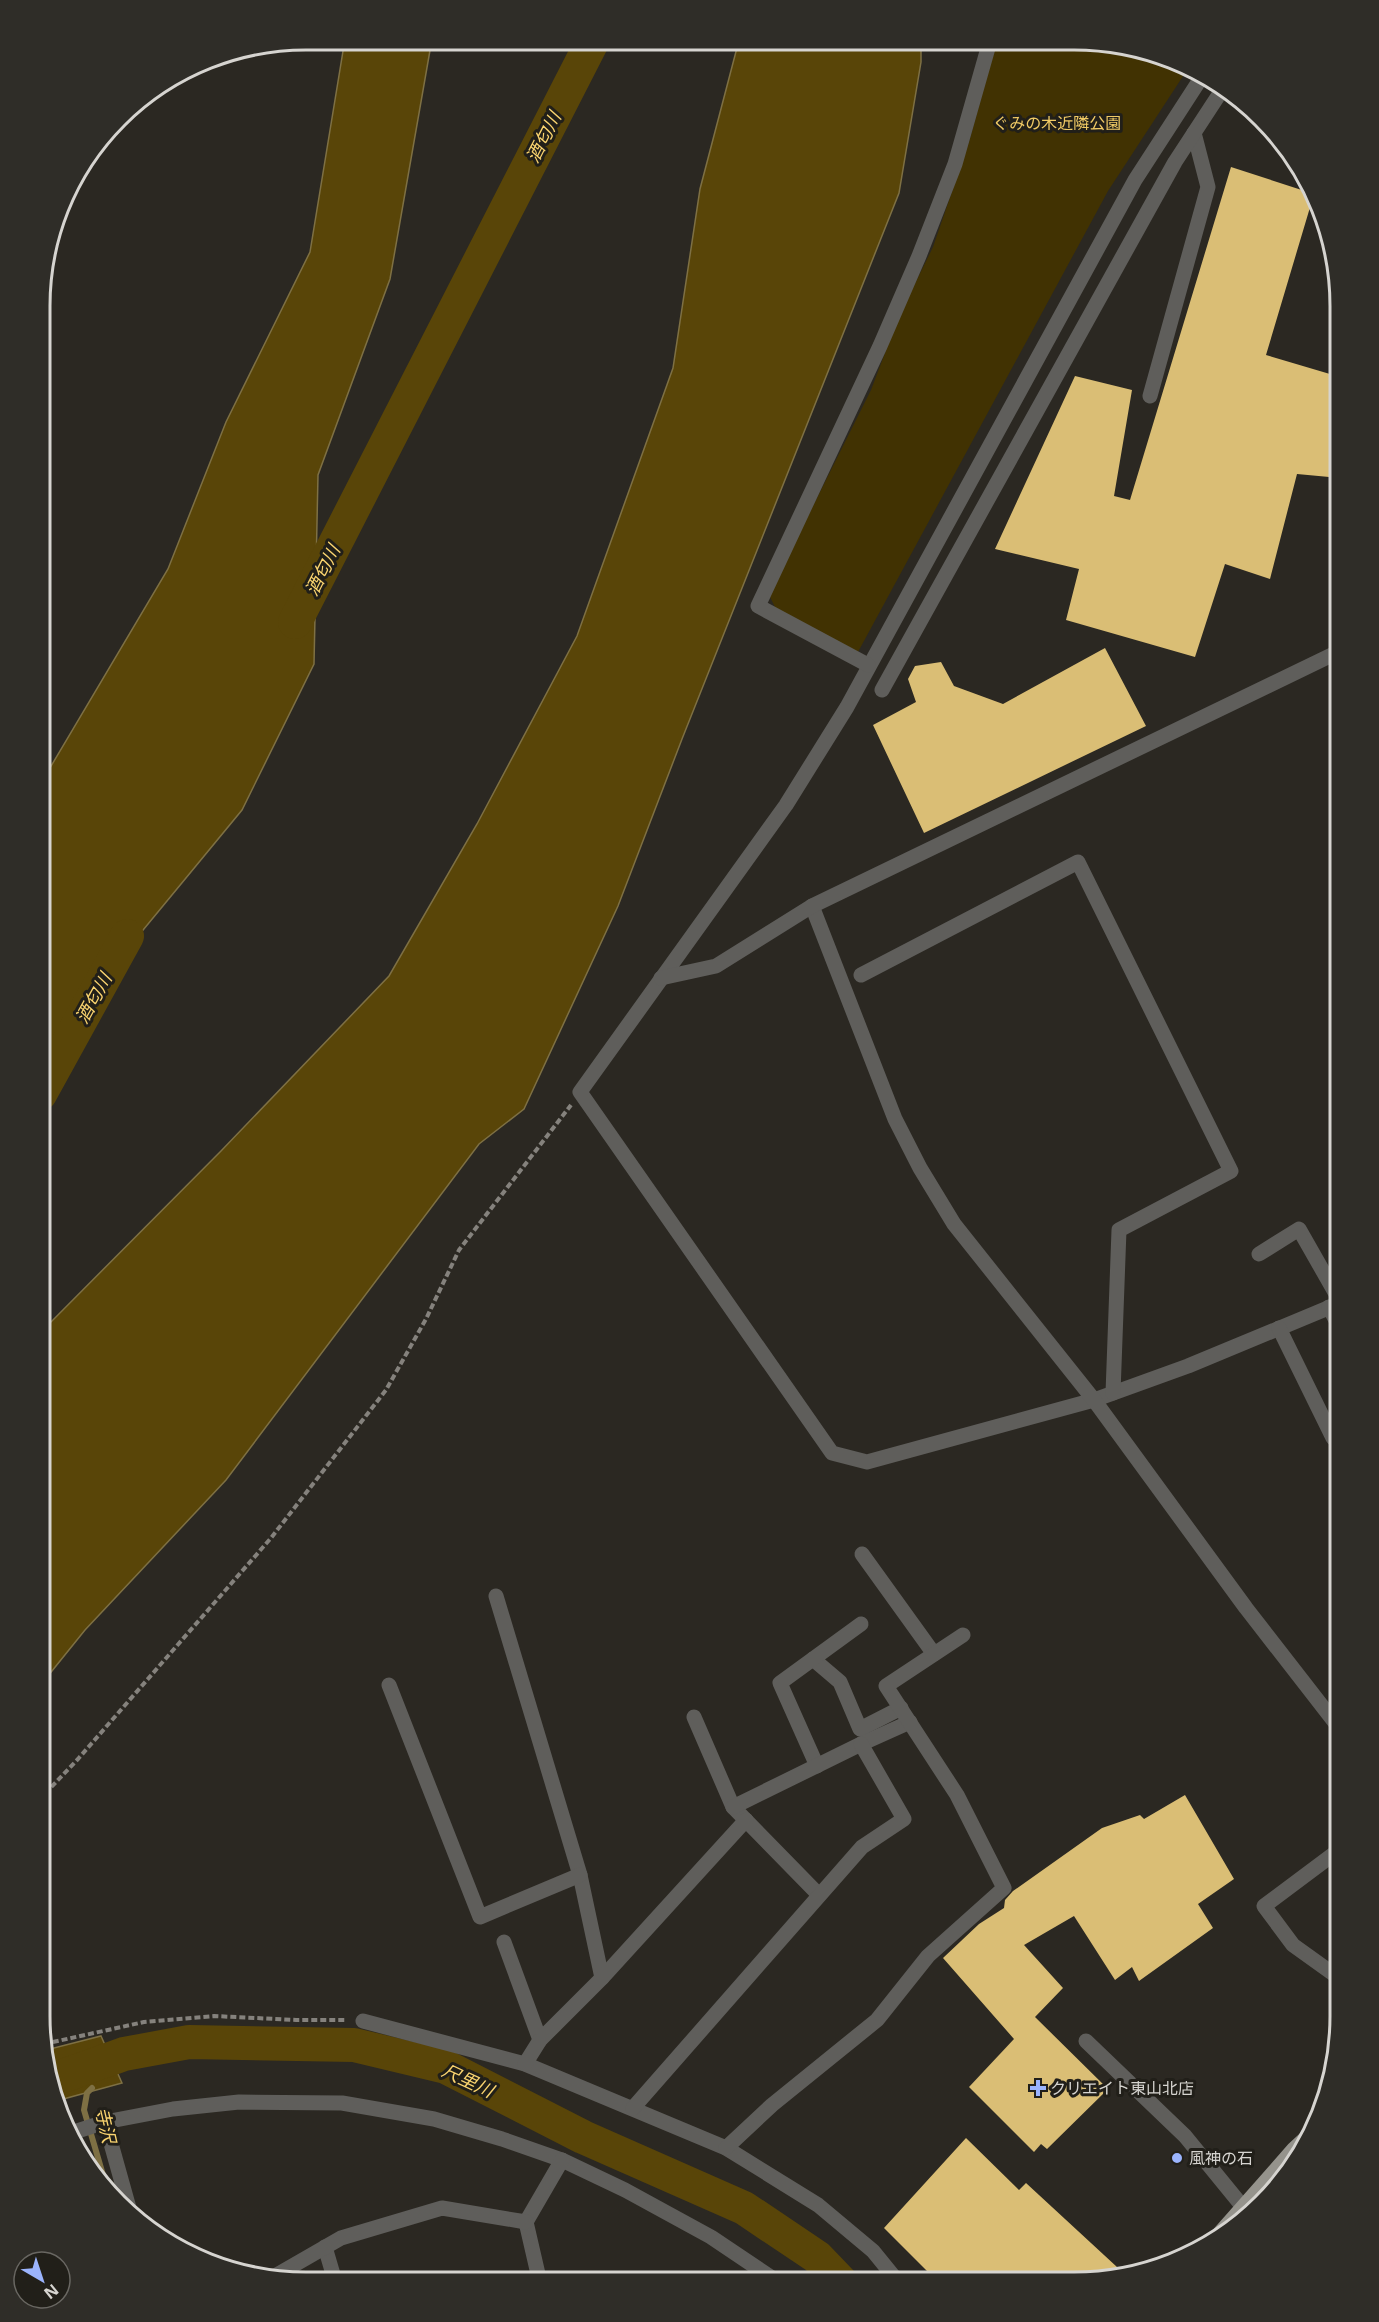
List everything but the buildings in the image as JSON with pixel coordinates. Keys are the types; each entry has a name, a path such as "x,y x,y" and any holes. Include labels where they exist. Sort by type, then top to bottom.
{"main road":[{"path":"1239,2211 1283,2163"}],"street":[{"path":"868,665 758,606 919,256 955,164 987,50"},
{"path":"1198,82 1135,180 847,707 786,805 580,1092 832,1453 867,1462 1094,1400 1188,1365 1330,1307"},
{"path":"882,690 1004,466 1175,162 1219,95"},
{"path":"1150,396 1208,188 1194,133"},
{"path":"661,978 716,966 812,906 1330,656"},
{"path":"861,975 1078,862 1231,1171 1119,1230 1113,1393"},
{"path":"812,906 895,1119 920,1168 954,1224 1094,1400 1272,1643 1330,1716"},
{"path":"1259,1254 1299,1229 1330,1292"},
{"path":"1279,1328 1330,1432"},
{"path":"862,1554 934,1654"},
{"path":"496,1596 580,1875 602,1978"},
{"path":"817,1766 780,1683 861,1624"},
{"path":"726,2148 772,2105 877,2020 928,1956 1004,1888 957,1796 886,1686 963,1635"},
{"path":"813,1659 840,1682 860,1729 901,1708"},
{"path":"389,1685 480,1917 580,1875"},
{"path":"694,1717 733,1808 819,1894"},
{"path":"733,1808 910,1722"},
{"path":"633,2108 862,1847 904,1819 861,1744"},
{"path":"525,2064 540,2040 602,1978 746,1820"},
{"path":"1330,1857 1264,1906 1293,1945 1330,1972"},
{"path":"504,1942 540,2040"},
{"path":"363,2021 525,2064 726,2148 818,2205 873,2251 891,2272"},
{"path":"1086,2041 1185,2136 1243,2207"},
{"path":"77,2132 103,2123 173,2109 239,2102 342,2103 435,2120 502,2139 562,2160 625,2190 711,2237 763,2272"},
{"path":"103,2123 125,2199"},
{"path":"538,2272 526,2222 562,2160"},
{"path":"283,2271 341,2238 442,2208 526,2222"},
{"path":"325,2247 332,2272"}],"path":[{"path":"50,1788 271,1538 386,1390 426,1319 459,1250 580,1092"},
{"path":"51,2042 144,2022 214,2016 363,2021"}],"green space":[{"name":"ぐみの木近隣公園","path":"995,50 1090,50 1123,54 1156,63 1184,75 1108,191 858,652 776,609 770,597 781,570 871,390 899,316 933,247 969,142"}],"shaded area":[{"path":"343,50 430,50 390,279 318,475 314,664 242,810 50,1043 50,768 168,569 226,422 310,252"},
{"path":"736,50 921,50 921,62 899,193 618,906 524,1109 479,1144 226,1480 85,1630 50,1673 50,1323 221,1151 389,976 477,824 577,636 673,368 700,189"},
{"path":"101,2036 122,2083 63,2099 52,2049"}],"waterway":[{"name":"酒匂川","path":"295,622 588,50"},
{"name":"酒匂川","path":"50,1076 127,936"},
{"name":"尺里川","path":"57,2078 124,2054 189,2042 354,2045 446,2067 583,2137 744,2208 817,2257 831,2272"},
{"name":"寺沢","path":"92,2088 87,2093 84,2110 102,2172"}],"place":[{"name":"クリエイト東山北店","path":"1038,2088"},
{"name":"風神の石","path":"1177,2158"}]}
